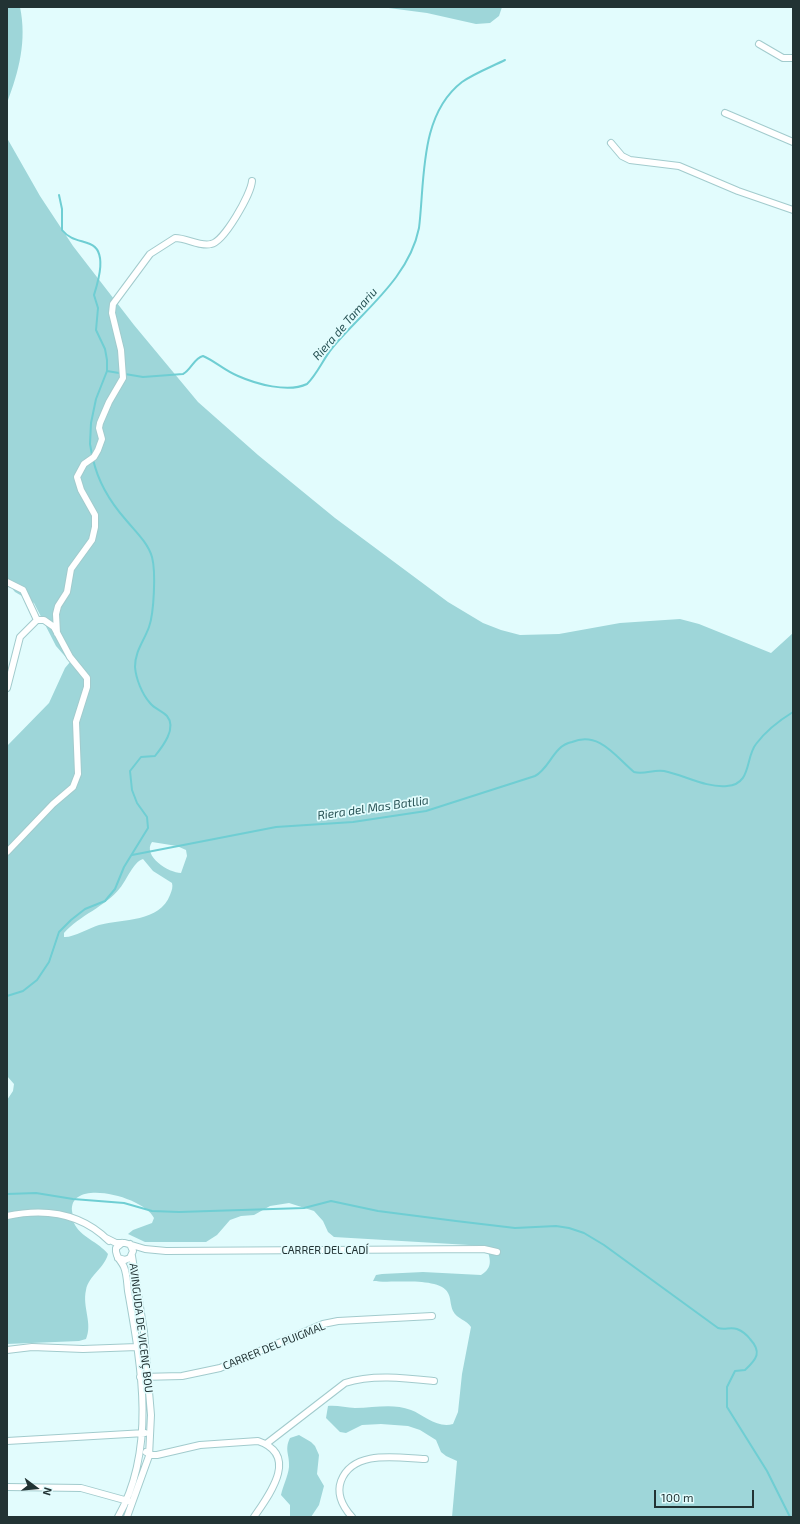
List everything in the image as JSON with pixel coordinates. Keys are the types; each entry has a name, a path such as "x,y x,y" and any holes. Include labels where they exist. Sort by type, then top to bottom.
{"street":[{"path":"759,44 783,58 793,58"},
{"path":"724,113 793,142"},
{"path":"611,143 622,156 630,160 679,166 738,191 793,210"},
{"path":"57,633 56,614 58,606 67,592 71,569 92,540 95,527 95,515 81,490 77,477 84,464 94,457 98,450 102,439 99,428 100,422 124,378 121,350 112,313 113,304 150,254 175,238 209,245 220,240 236,216 250,190 252,181"},
{"path":"7,582 23,590 37,620"},
{"path":"7,688 20,637 37,620 44,620 54,627 70,657 87,678 87,687 76,722 78,774 73,787 53,804 7,852"},
{"path":"7,1216 36,1212 70,1216 86,1223 106,1238 116,1248 117,1256 125,1260 132,1256 133,1248 130,1244 116,1243 106,1238"},
{"path":"116,1248 122,1243"},
{"name":"CARRER DEL CADÍ","path":"130,1244 153,1250"},
{"name":"CARRER DEL CADÍ","path":"132,1256 142,1251 153,1250 484,1249 497,1252"},
{"name":"AVINGUDA DE VICENÇ BOU","path":"117,1256 124,1267 137,1347 140,1377 142,1434 141,1451 118,1517"},
{"name":"AVINGUDA DE VICENÇ BOU","path":"127,1517 149,1452 151,1433 149,1376 132,1256"},
{"name":"CARRER DEL PUIGMAL","path":"140,1377 182,1376 220,1368 323,1324 338,1321 432,1316"},
{"path":"7,1350 32,1346 83,1349 137,1347"},
{"path":"266,1444 345,1383 357,1379 410,1379 434,1382"},
{"path":"7,1441 151,1433"},
{"path":"141,1451 149,1452 152,1455 157,1455 200,1445 258,1441 266,1444 272,1449 277,1457 279,1476 273,1489 254,1517"},
{"path":"352,1517 344,1508 339,1497 339,1486 343,1475 353,1464 382,1457 425,1459"},
{"path":"7,1486 80,1488 133,1503"}],"shaded area":[{"path":"7,7 20,7 23,32 21,56 7,103"},
{"path":"381,7 502,7 499,16 490,23 476,24 427,13"},
{"path":"7,138 40,196 73,246 134,325 198,402 258,455 335,518 448,602 483,623 520,635 559,634 620,623 680,619 699,624 771,653 793,633 793,1517 452,1517 457,1461 441,1452 436,1440 420,1430 408,1426 381,1424 362,1425 346,1433 340,1432 326,1418 328,1406 355,1408 383,1406 404,1408 416,1412 431,1421 442,1425 453,1424 458,1412 462,1374 471,1327 455,1314 452,1309 448,1293 443,1288 435,1284 373,1281 376,1275 382,1274 423,1272 481,1275 488,1269 490,1262 486,1246 334,1237 328,1232 323,1221 314,1211 289,1203 270,1206 254,1215 241,1216 230,1220 217,1235 206,1242 145,1242 128,1234 133,1230 152,1223 154,1218 148,1210 137,1203 108,1194 94,1193 82,1195 74,1201 72,1211 73,1222 85,1236 100,1246 108,1254 103,1264 90,1280 86,1290 85,1303 88,1333 86,1339 79,1341 7,1344 7,1100 13,1091 14,1084 7,1076 7,746 49,703 65,668 70,662 56,646 34,603 15,592 7,582","holes":["152,842 177,846 186,850 187,856 181,873 170,870 158,863 151,853 150,847","143,859 153,871 172,883 171,892 165,904 158,910 140,918 99,925 64,937 64,933 77,921 114,895 123,885 136,864"]},
{"path":"299,1435 315,1446 319,1455 317,1474 324,1486 319,1505 311,1517 290,1517 290,1505 281,1495 289,1467 287,1449 288,1442 290,1438"}],"waterway":[{"name":"Riera de Tamariu","path":"107,371 143,377 183,374 197,359 203,356 233,374 263,384 282,388 299,387 307,384 333,347 396,278 414,246 419,228 427,149 431,130 438,112 448,96 462,82 505,60"},
{"path":"59,195 62,209 62,230 72,238 90,244 96,248 99,253 100,260 98,283 94,295 98,308 96,330 105,349 107,371 96,399 91,423 90,444 92,455"},
{"name":"Riera de Tamariu","path":"7,996 23,991 37,980 49,962 59,932 85,909 105,901 115,889 124,867 148,828 147,817 137,803 132,790 130,771 141,757 155,756 165,742 170,731 170,721 167,716 152,705 142,691 135,667 136,656 151,621 154,582 152,557 145,542 110,499 98,476 93,459"},
{"name":"Riera del Mas Batllia","path":"132,855 276,827 353,822 426,811 535,776 542,771 562,746 582,739 598,742 606,747 634,772 642,773 664,771 711,785 727,786 741,781 747,770 750,756 756,744 773,726 793,712"},
{"path":"7,1194 36,1193 73,1199 124,1203 152,1211 179,1212 304,1208 331,1201 378,1211 456,1221 515,1228 556,1226 569,1228 584,1233 604,1245 718,1328 737,1329 746,1335 754,1344 757,1352 755,1359 745,1370 735,1371 727,1387 727,1407 767,1471 790,1517"}]}
